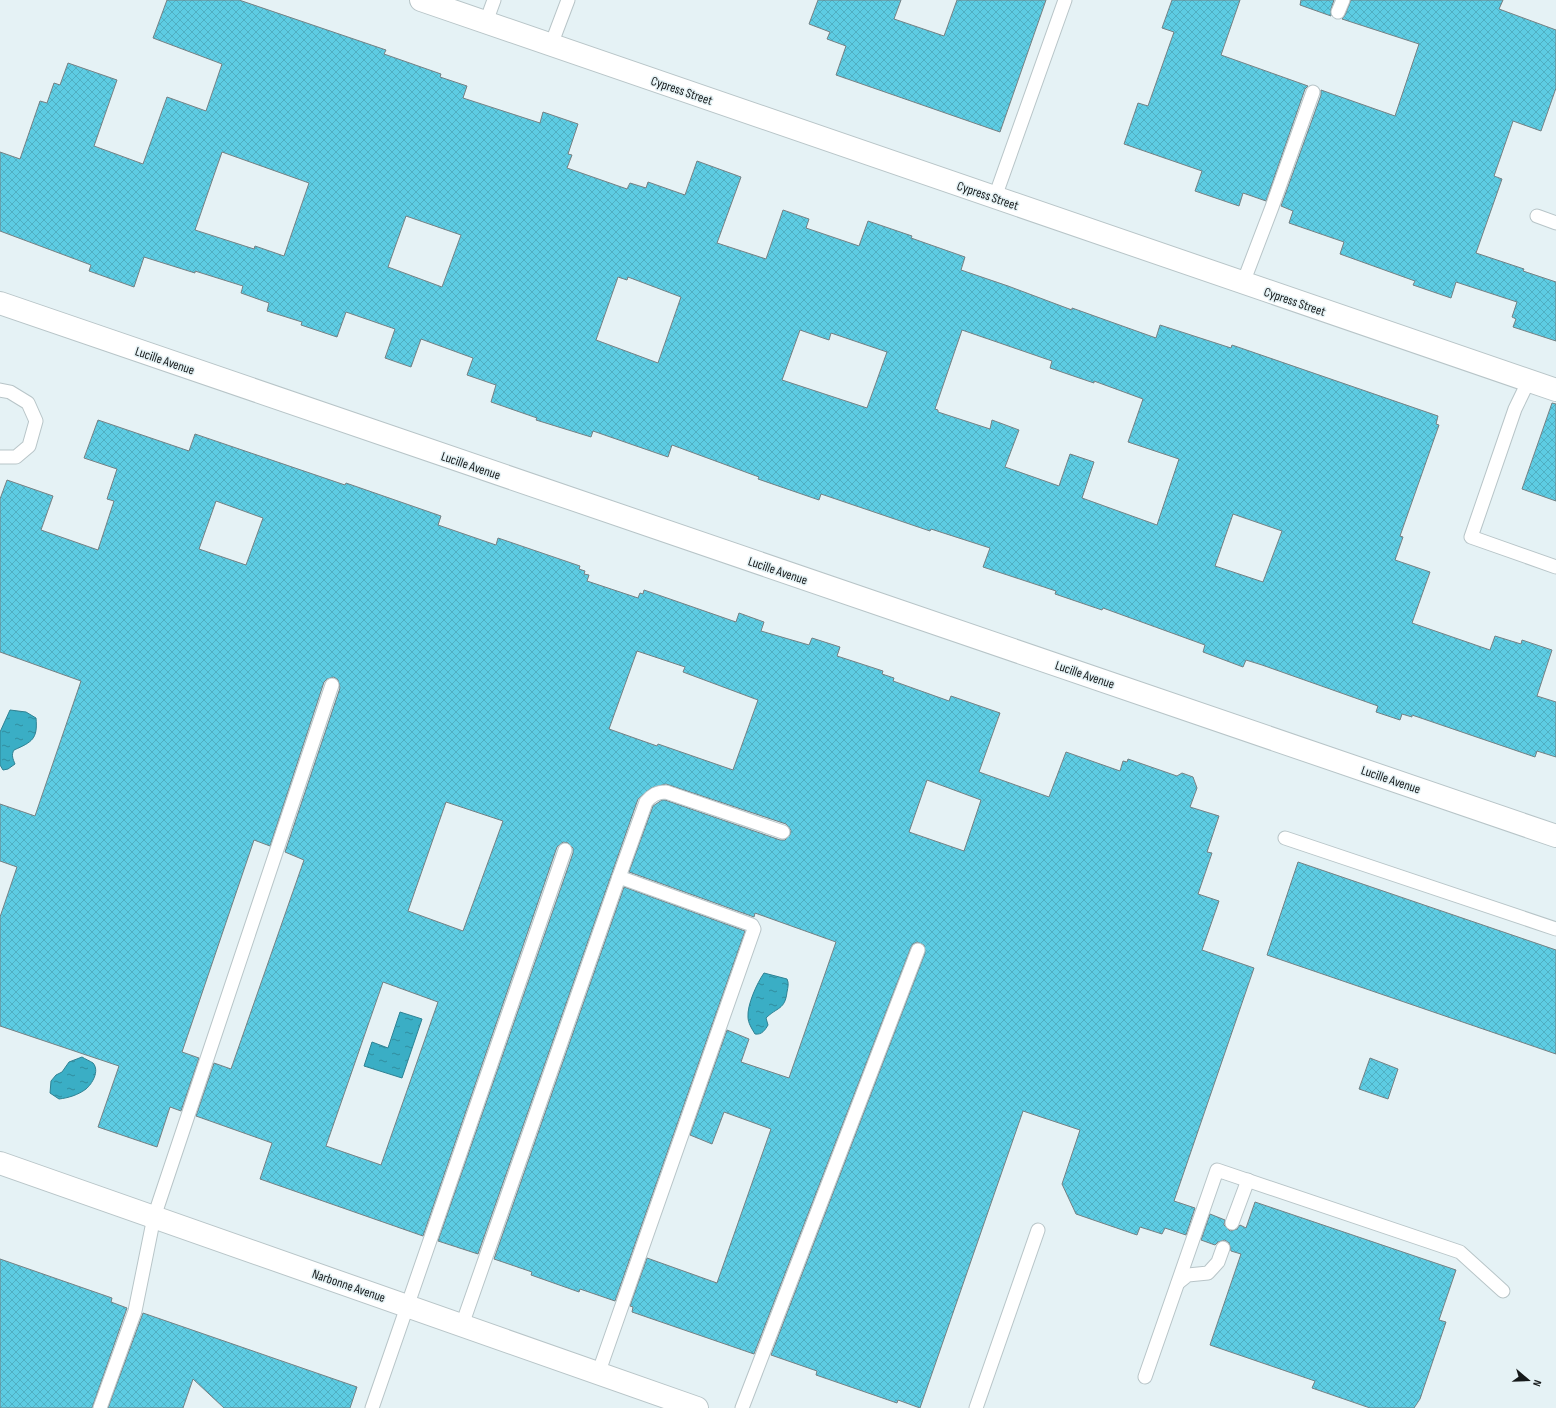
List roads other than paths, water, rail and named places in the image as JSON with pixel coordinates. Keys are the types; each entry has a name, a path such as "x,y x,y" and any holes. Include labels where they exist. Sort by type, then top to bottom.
{"street":[{"name":"Cypress Street","path":"421,0 1556,390"},
{"name":"Lucille Avenue","path":"0,304 1556,836"},
{"name":"Narbonne Avenue","path":"0,1163 697,1408"}],"lane":[{"path":"486,22 494,0"},
{"path":"551,45 568,0"},
{"path":"995,197 1065,0"},
{"path":"1243,283 1272,208 1313,92"},
{"path":"1537,216 1556,223"},
{"path":"1529,380 1515,409 1471,537 1556,567"},
{"path":"0,390 10,392 28,403 36,421 29,446 16,457 0,457"},
{"path":"100,1408 135,1311 154,1216 332,685"},
{"path":"462,1325 646,802 651,796 659,792 666,792 783,832"},
{"path":"1284,838 1556,929"},
{"path":"372,1408 565,850"},
{"path":"598,1374 754,929 752,925 619,877"},
{"path":"742,1408 918,950"},
{"path":"1145,1377 1217,1170 1460,1252 1503,1291"},
{"path":"1232,1222 1248,1180"},
{"path":"976,1408 1038,1230"},
{"path":"1178,1283 1188,1275 1208,1273 1218,1262 1223,1248"}],"water":[{"path":"10,710 26,712 36,718 36,731 35,735 29,742 14,750 12,755 15,764 8,769 3,770 0,765 0,732"},
{"path":"764,973 787,979 788,987 786,998 780,1008 766,1018 768,1025 764,1030 760,1034 755,1034 750,1026 748,1012 753,994"},
{"path":"400,1012 422,1019 402,1078 364,1066 372,1042 388,1048"},
{"path":"82,1057 93,1063 96,1070 93,1081 88,1087 76,1095 62,1099 59,1099 50,1093 51,1081 56,1075 62,1072 69,1062"}]}
